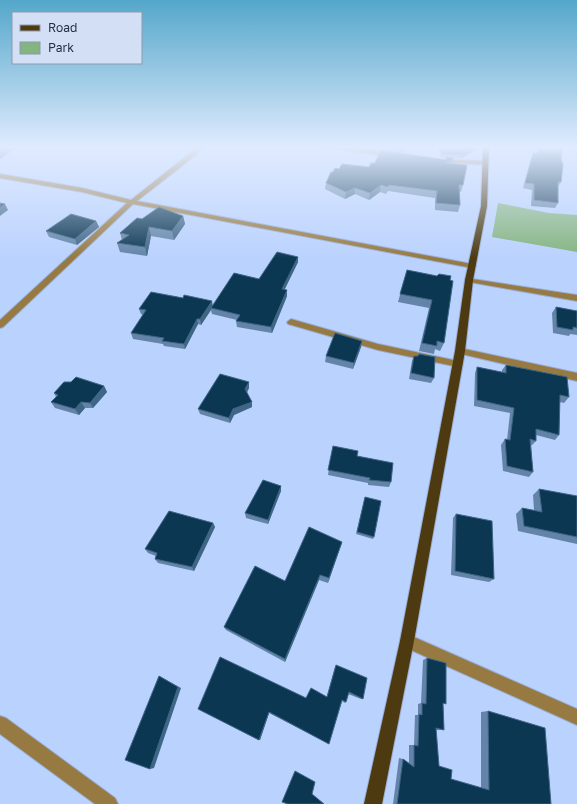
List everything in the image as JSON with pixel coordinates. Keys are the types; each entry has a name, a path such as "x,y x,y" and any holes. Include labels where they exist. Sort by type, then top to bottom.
{"main road":[{"path":"373,804 407,641 458,364 469,280 484,206 485,184"}],"street":[{"path":"44,184 82,190 132,202 472,266"},
{"path":"0,325 132,202 156,184"},
{"path":"469,280 577,298"},
{"path":"290,322 378,347 458,364"},
{"path":"460,351 577,377"},
{"path":"407,641 577,717"},
{"path":"0,724 108,804"}],"green space":[{"path":"498,203 549,213 577,215 577,252 492,237"}],"building":[{"path":"327,184 463,184 463,185 459,185 460,205 436,203 437,191 389,185 388,187 381,185 370,193 355,188 346,192"},
{"path":"530,184 558,184 558,203 534,200 534,184"},
{"path":"0,203 5,204 0,208"},
{"path":"159,207 183,216 172,231 149,227 145,247 117,243 129,235 120,233 137,218 142,219"},
{"path":"71,214 96,221 75,239 46,231"},
{"path":"277,252 298,257 282,289 287,290 271,327 236,321 240,315 211,308 234,273 259,279"},
{"path":"407,270 437,276 439,274 451,276 450,280 453,281 444,343 437,341 437,346 422,343 432,300 400,294"},
{"path":"151,292 183,298 184,295 212,301 200,319 197,319 184,344 162,341 164,338 131,333 146,310 139,309"},
{"path":"556,307 577,311 577,328 573,327 573,330 557,327"},
{"path":"335,333 362,341 354,363 326,356"},
{"path":"419,354 435,357 434,378 411,373 414,356 418,356"},
{"path":"506,365 567,377 569,397 560,395 559,435 536,429 536,441 530,439 533,472 507,466 505,439 510,440 514,408 477,400 477,367 506,373"},
{"path":"220,374 249,382 245,389 252,402 233,409 229,418 198,409"},
{"path":"76,377 104,386 90,403 81,402 75,409 51,402 58,395 54,393 64,382 71,382"},
{"path":"333,446 358,451 357,456 393,463 391,482 369,480 370,478 328,470"},
{"path":"263,480 281,486 268,520 245,513"},
{"path":"539,489 577,496 577,537 524,526 522,508 542,512"},
{"path":"365,497 381,501 374,537 357,532"},
{"path":"169,511 213,523 192,567 155,559 157,553 145,549"},
{"path":"456,514 492,521 494,579 455,571"},
{"path":"309,527 342,542 329,578 320,575 285,659 224,627 255,566 285,581"},
{"path":"220,657 306,698 311,688 327,697 336,665 367,678 363,699 349,692 346,702 342,700 329,744 269,712 259,740 198,709"},
{"path":"427,658 446,663 446,704 443,703 444,730 436,728 439,766 452,770 451,779 489,790 488,711 545,728 551,804 397,804 403,759 414,767 414,745 418,746 419,714 422,715 422,703 426,704"},
{"path":"159,676 178,687 150,769 125,760"},
{"path":"295,771 315,782 312,794 324,804 288,804 282,802"}]}
